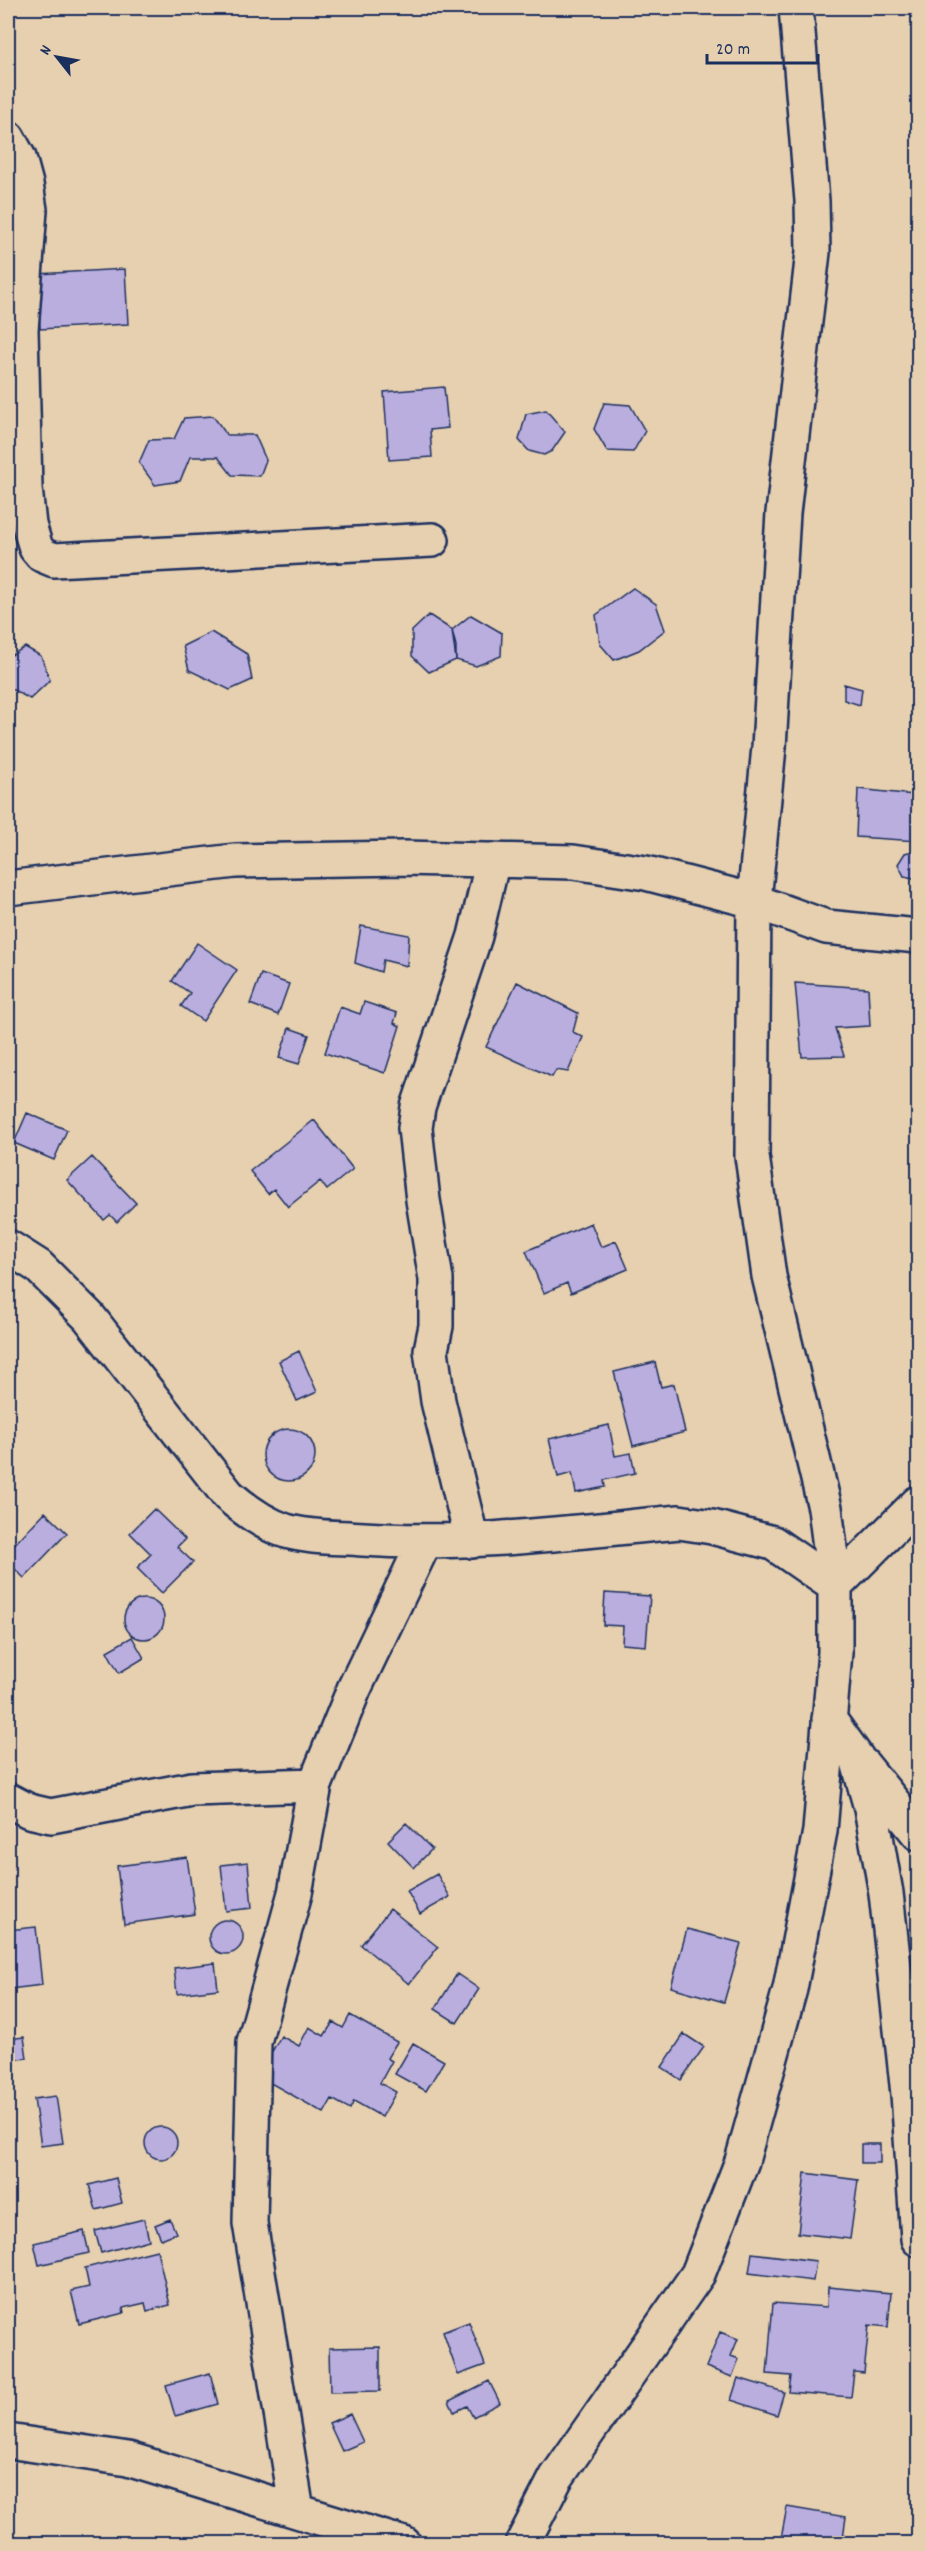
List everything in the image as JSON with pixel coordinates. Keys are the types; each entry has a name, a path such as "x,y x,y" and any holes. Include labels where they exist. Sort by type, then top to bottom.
{"street":[{"path":"522,2544 556,2478 698,2274 742,2161 790,1989 820,1831 835,1652 835,1586 825,1509 769,1276 752,1155 754,901 769,747 783,513 813,252 812,201 796,8"},
{"path":"8,138 18,158 26,184 30,210 21,330 25,477 29,525 36,548 42,555 54,560 432,540"},
{"path":"8,888 235,861 404,858 573,862 635,871 754,901 826,927 918,936"},
{"path":"472,1541 438,1401 431,1350 436,1326 436,1279 423,1200 415,1128 418,1107 475,936 493,860"},
{"path":"8,1247 38,1266 89,1317 228,1495 244,1510 284,1530 302,1535 472,1541 679,1522 712,1527 772,1544 835,1586"},
{"path":"835,1586 918,1503"},
{"path":"297,2511 250,2223 254,2042 295,1893 315,1785 354,1689 425,1541"},
{"path":"830,1719 857,1758 918,1833"},
{"path":"857,1758 871,1808 886,1893 908,2094 918,2239"},
{"path":"8,1800 29,1811 51,1816 192,1789 315,1785"},
{"path":"8,2441 128,2459 404,2544"}],"building":[{"path":"125,269 128,324 40,329 37,274"},
{"path":"444,387 448,428 430,430 432,457 389,460 384,392"},
{"path":"604,403 630,405 645,431 633,452 607,451 594,429"},
{"path":"546,410 565,432 552,451 544,455 529,451 519,440 526,414"},
{"path":"213,416 227,435 255,435 266,460 260,476 232,475 218,457 190,457 180,481 155,485 139,463 149,440 174,439 184,418"},
{"path":"633,588 656,604 665,630 639,650 614,660 600,644 596,615"},
{"path":"429,615 452,630 456,646 456,660 429,672 412,656 412,631"},
{"path":"471,615 502,633 501,656 476,666 456,660 452,630"},
{"path":"211,632 247,654 252,680 230,690 189,670 183,646"},
{"path":"25,647 41,656 50,680 30,699 8,687 8,657"},
{"path":"844,684 862,689 860,705 844,700"},
{"path":"858,789 914,795 914,812 918,813 918,841 856,837"},
{"path":"913,851 918,853 918,876 913,878 904,876 898,864 905,853"},
{"path":"361,926 409,935 407,966 383,960 381,972 355,963"},
{"path":"197,943 237,970 203,1021 181,1006 190,993 172,981"},
{"path":"261,974 289,984 278,1015 250,1004"},
{"path":"517,982 578,1013 573,1032 583,1037 568,1072 556,1070 552,1077 486,1047"},
{"path":"795,983 868,988 870,1026 835,1028 844,1056 802,1057"},
{"path":"364,1002 397,1013 394,1023 400,1026 385,1073 325,1053 340,1007 360,1014"},
{"path":"289,1028 309,1035 299,1064 279,1058"},
{"path":"27,1113 67,1130 54,1160 14,1143"},
{"path":"314,1120 353,1169 327,1190 320,1181 288,1207 274,1189 268,1194 250,1171"},
{"path":"92,1157 136,1203 117,1222 110,1215 104,1220 67,1180"},
{"path":"591,1223 601,1247 616,1241 628,1269 571,1293 567,1283 544,1293 526,1251"},
{"path":"299,1351 317,1392 297,1401 279,1361"},
{"path":"655,1362 661,1387 674,1384 685,1432 633,1446 614,1372"},
{"path":"609,1425 615,1456 631,1453 635,1473 604,1480 605,1487 576,1493 572,1473 558,1477 549,1439"},
{"path":"289,1429 299,1431 307,1437 313,1445 315,1455 313,1465 307,1473 299,1479 289,1481 279,1479 271,1473 265,1465 263,1455 265,1445 271,1437 279,1431"},
{"path":"154,1509 185,1539 177,1547 193,1562 162,1593 137,1568 151,1554 130,1533"},
{"path":"45,1512 67,1533 24,1578 8,1562 8,1551"},
{"path":"605,1593 650,1596 646,1646 622,1644 623,1626 603,1625"},
{"path":"144,1599 152,1600 158,1605 163,1611 163,1627 158,1633 152,1638 144,1639 136,1638 130,1633 125,1627 124,1619 125,1611 130,1605 136,1600"},
{"path":"132,1637 144,1658 119,1673 107,1651"},
{"path":"406,1823 432,1849 414,1868 388,1841"},
{"path":"187,1857 195,1914 124,1924 117,1866"},
{"path":"248,1862 252,1908 226,1911 221,1865"},
{"path":"437,1874 450,1897 420,1914 407,1891"},
{"path":"390,1909 438,1947 409,1984 361,1945"},
{"path":"226,1920 238,1925 243,1937 238,1949 226,1954 214,1949 209,1937 214,1925"},
{"path":"36,1927 42,1985 10,1989 8,1930"},
{"path":"687,1929 741,1943 724,2002 671,1987"},
{"path":"215,1963 218,1989 177,1994 174,1968"},
{"path":"457,1974 479,1989 457,2023 435,2009"},
{"path":"350,2015 397,2042 387,2058 392,2061 380,2083 396,2092 382,2117 354,2101 350,2109 332,2099 324,2113 258,2076 281,2036 299,2046 309,2027 324,2036 333,2022 343,2028"},
{"path":"684,2034 704,2047 681,2080 662,2067"},
{"path":"24,2037 27,2058 8,2060 8,2039"},
{"path":"413,2043 444,2061 426,2091 395,2074"},
{"path":"56,2096 63,2143 41,2146 34,2099"},
{"path":"161,2127 172,2132 177,2143 172,2154 161,2159 150,2154 145,2143 150,2132"},
{"path":"861,2144 880,2144 880,2163 861,2163"},
{"path":"805,2173 858,2180 850,2239 798,2233"},
{"path":"116,2178 122,2203 96,2210 89,2185"},
{"path":"144,2219 149,2240 101,2253 95,2231"},
{"path":"170,2219 176,2233 161,2239 155,2225"},
{"path":"84,2231 89,2253 39,2265 34,2243"},
{"path":"157,2250 170,2305 147,2311 145,2303 123,2308 124,2313 79,2324 71,2291 89,2287 85,2268"},
{"path":"752,2253 816,2261 813,2281 749,2273"},
{"path":"828,2287 891,2293 888,2327 869,2325 864,2373 854,2372 851,2397 789,2392 791,2376 767,2374 773,2303 827,2307"},
{"path":"469,2322 485,2365 458,2375 443,2332"},
{"path":"720,2332 738,2339 731,2356 739,2359 732,2377 706,2367"},
{"path":"380,2347 380,2391 330,2392 329,2348"},
{"path":"210,2373 218,2404 175,2416 166,2385"},
{"path":"738,2378 784,2392 777,2415 731,2400"},
{"path":"489,2381 500,2403 473,2417 467,2406 454,2412 449,2401"},
{"path":"350,2414 363,2442 342,2451 329,2423"},
{"path":"787,2507 846,2517 842,2544 780,2544"}]}
